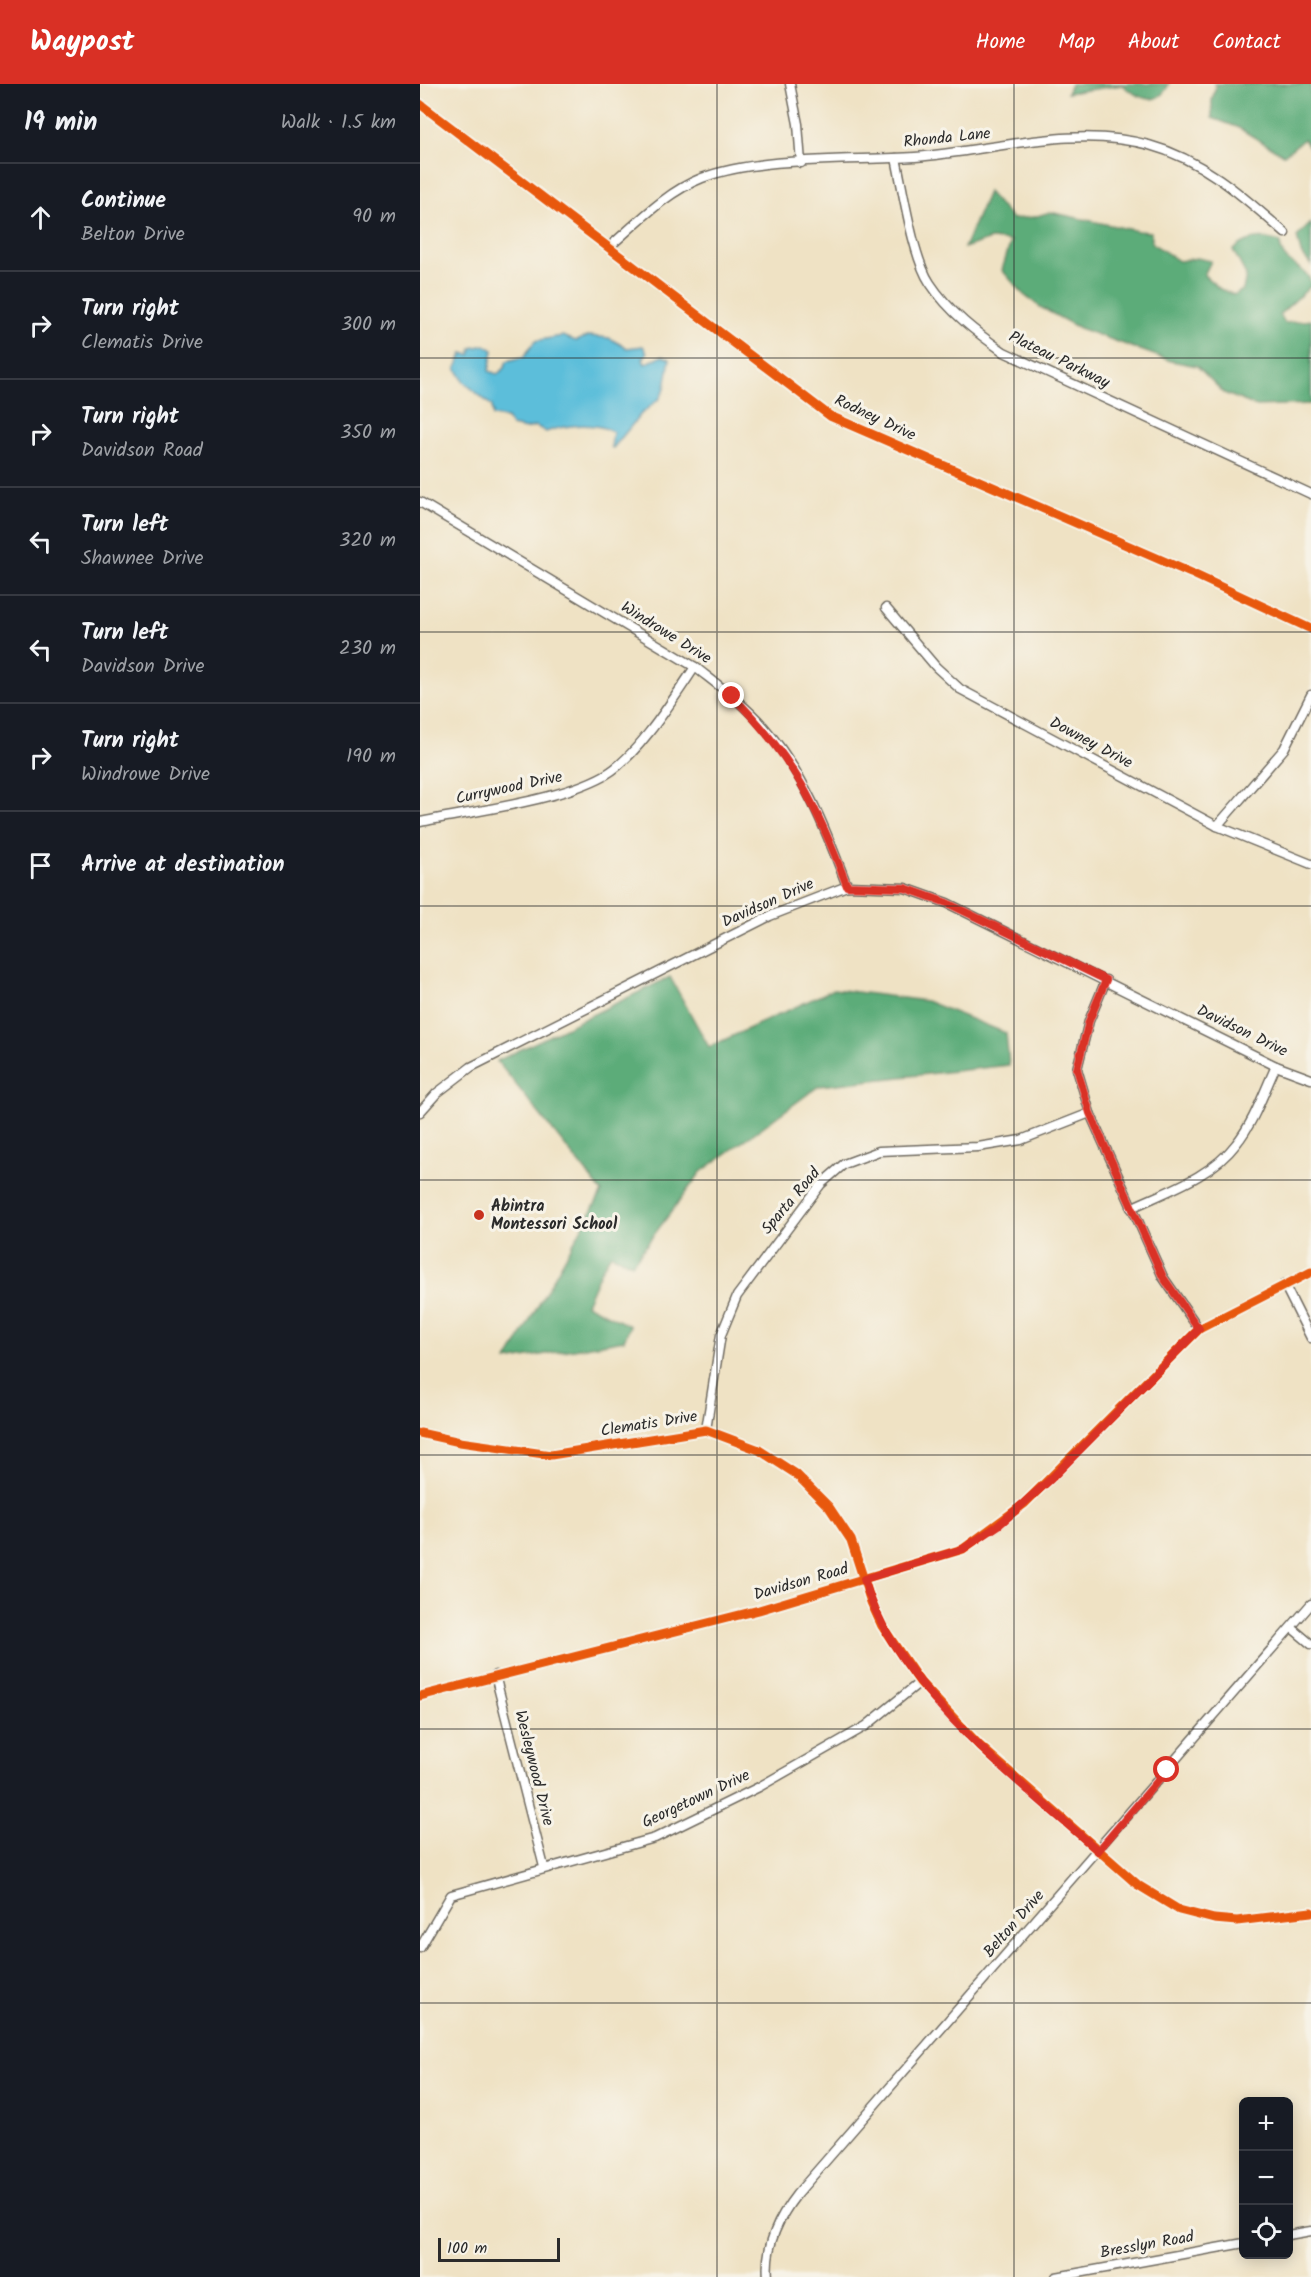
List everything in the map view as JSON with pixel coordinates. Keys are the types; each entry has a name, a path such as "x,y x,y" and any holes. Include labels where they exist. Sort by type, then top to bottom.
{"street":[{"path":"790,84 798,124 801,163"},
{"name":"Rodney Drive","path":"422,109 830,416 1191,573 1311,629"},
{"name":"Rhonda Lane","path":"608,248 673,193 688,184 733,170 801,163 961,153 1076,137 1137,142 1181,157 1220,178 1286,233"},
{"name":"Plateau Parkway","path":"896,158 913,236 929,282 969,328 1004,352 1311,494"},
{"name":"Windrowe Drive","path":"420,502 695,667 732,696 764,728 792,765 824,824 847,886"},
{"name":"Downey Drive","path":"886,608 936,667 960,689 1217,826 1311,864"},
{"name":"Currywood Drive","path":"420,822 568,791 606,775 643,739 695,667"},
{"path":"1217,826 1284,749 1311,696"},
{"name":"Davidson Drive","path":"420,1112 437,1094 471,1066 770,916 847,886 905,888 947,903 1276,1066 1311,1079"},
{"path":"1106,980 1089,1021 1077,1069 1090,1113 1163,1277 1199,1329"},
{"path":"1131,1208 1197,1177 1217,1163 1236,1144 1276,1066"},
{"name":"Sparta Road","path":"706,1430 721,1335 737,1296 821,1184 844,1164 879,1151 978,1148 1022,1140 1090,1113"},
{"name":"Davidson Road","path":"420,1696 759,1610 963,1549 999,1525 1051,1479 1199,1329 1311,1272"},
{"path":"1284,1284 1311,1338"},
{"name":"Clematis Drive","path":"420,1433 460,1442 551,1455 706,1430 759,1450 810,1486 829,1507 851,1540 871,1602 882,1626 920,1682 980,1746 1098,1851 1162,1901 1189,1913 1237,1921 1311,1912"},
{"name":"Belton Drive","path":"768,2277 770,2249 775,2231 797,2194 1311,1604"},
{"path":"1292,1628 1311,1644"},
{"name":"Wesleywood Drive","path":"495,1676 544,1867"},
{"name":"Georgetown Drive","path":"420,1948 451,1895 544,1867 656,1838 759,1787 866,1726 920,1682"},
{"path":"1293,2234 1311,2231"},
{"name":"Bresslyn Road","path":"1056,2277 1239,2244"}],"green space":[{"path":"1071,84 1169,84 1159,97 1147,99 1134,94 1122,85 1067,93"},
{"path":"1214,84 1311,84 1311,149 1304,139 1284,155 1237,127 1212,118 1212,100 1216,86"},
{"path":"988,192 1012,219 1034,217 1050,212 1151,232 1152,243 1179,261 1197,258 1211,261 1204,275 1220,289 1234,295 1243,290 1246,275 1233,250 1249,240 1267,239 1280,242 1285,257 1310,279 1311,286 1280,314 1285,323 1311,320 1311,404 1256,406 1224,393 1197,366 1171,361 1079,328 1042,308 1024,295 1002,270 1011,241 991,239 964,248"},
{"path":"1311,223 1311,265 1301,253 1297,237"},
{"path":"670,977 709,1047 834,989 926,1001 1006,1033 1009,1065 819,1086 701,1172 632,1264 611,1254 586,1304 630,1326 624,1340 507,1361 602,1192 497,1061"}],"water":[{"path":"562,336 576,341 589,336 609,338 627,348 643,346 647,353 643,359 645,364 662,356 670,359 665,388 660,398 641,414 613,448 611,447 613,432 598,426 571,426 546,432 536,426 526,429 511,426 507,418 493,416 492,406 464,382 456,368 463,353 470,355 472,348 485,345 493,350 489,371 497,374 504,369 507,361 524,357 535,341"}],"cycle path":[{"path":"420,104 830,416 1191,573 1311,629"},
{"path":"420,1696 759,1610 963,1549 1024,1504 1199,1329 1311,1272"},
{"path":"420,1433 460,1442 551,1455 706,1430 759,1450 796,1474 829,1507 851,1540 871,1602 882,1626 920,1682 980,1746 1138,1885 1179,1910 1214,1919 1237,1921 1311,1912"}],"place":[{"name":"Abintra Montessori School","path":"479,1215"}],"route":[{"path":"732,696 764,728 792,765 824,824 847,886 905,888 947,903 1106,980 1089,1021 1077,1069 1090,1113 1163,1277 1199,1329 1149,1377 1051,1479 999,1525 963,1549 864,1579 882,1626 920,1682 980,1746 1098,1851 1167,1770"}]}
